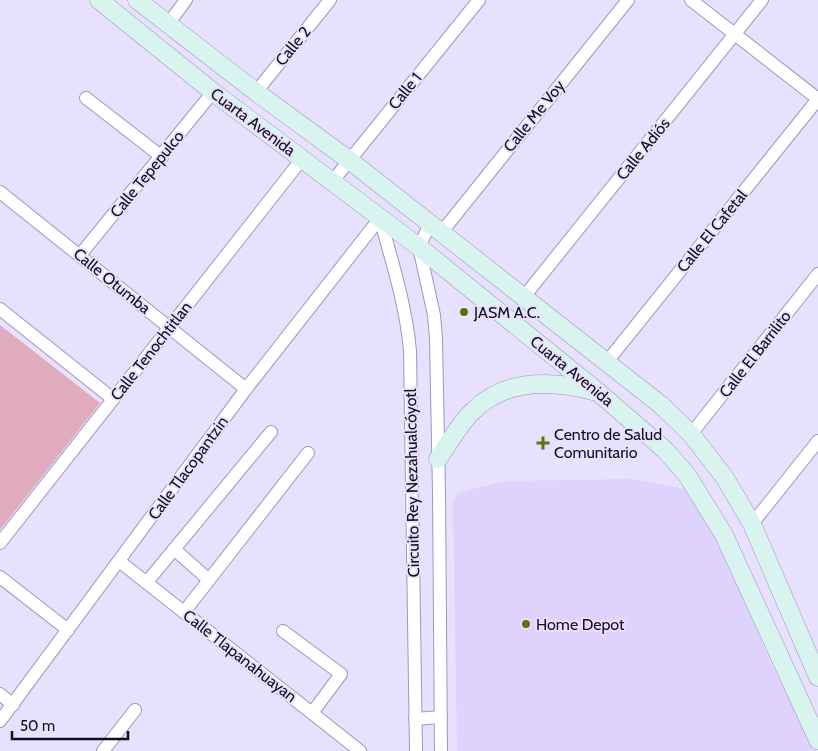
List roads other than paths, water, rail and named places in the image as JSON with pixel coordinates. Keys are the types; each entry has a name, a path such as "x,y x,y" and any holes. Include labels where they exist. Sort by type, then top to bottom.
{"main road":[{"name":"Cuarta Avenida","path":"99,0 213,92 419,247 598,392 645,432 687,475 724,536 818,740"},
{"name":"Cuarta Avenida","path":"137,0 256,92 349,160 661,405 691,434 725,478 752,524 816,673"},
{"path":"438,459 453,436 474,410 501,392 535,384 553,383 598,392"},
{"path":"789,677 816,673"}],"street":[{"path":"168,24 186,0"},
{"name":"Calle 2","path":"256,92 330,0"},
{"name":"Calle 1","path":"332,182 479,0"},
{"name":"Calle Me Voy","path":"435,229 628,0"},
{"path":"692,0 818,99"},
{"name":"Calle Adiós","path":"523,298 762,0"},
{"name":"Calle Tepepulco","path":"80,255 162,157 213,92"},
{"path":"86,98 162,157"},
{"name":"Calle El Cafetal","path":"606,362 818,99"},
{"name":"Calle Tenochtitlan","path":"0,543 302,159"},
{"name":"Calle Otumba","path":"0,192 246,389"},
{"name":"Calle Tlacopantzin","path":"0,721 246,389 380,218"},
{"name":"Circuito Rey Nezahualcóyotl","path":"380,218 403,300 408,324 410,351 416,751"},
{"path":"419,247 435,229"},
{"name":"Circuito Rey Nezahualcóyotl","path":"419,247 434,315 436,339 441,751"},
{"name":"Calle El Barrilito","path":"691,434 818,274"},
{"path":"0,309 113,399"},
{"path":"146,582 271,432"},
{"path":"752,524 818,441"},
{"path":"184,612 308,453"},
{"path":"174,549 209,580"},
{"name":"Calle Tlapanahuayan","path":"119,561 360,751"},
{"path":"0,577 68,630"},
{"path":"283,631 341,674 312,713"},
{"path":"0,694 13,705"},
{"path":"104,751 135,710"},
{"path":"415,719 440,718"}],"place":[{"name":"JASM A.C.","path":"464,312"},
{"name":"Centro de Salud Comunitario","path":"543,443"},
{"name":"Home Depot","path":"526,624"}]}
